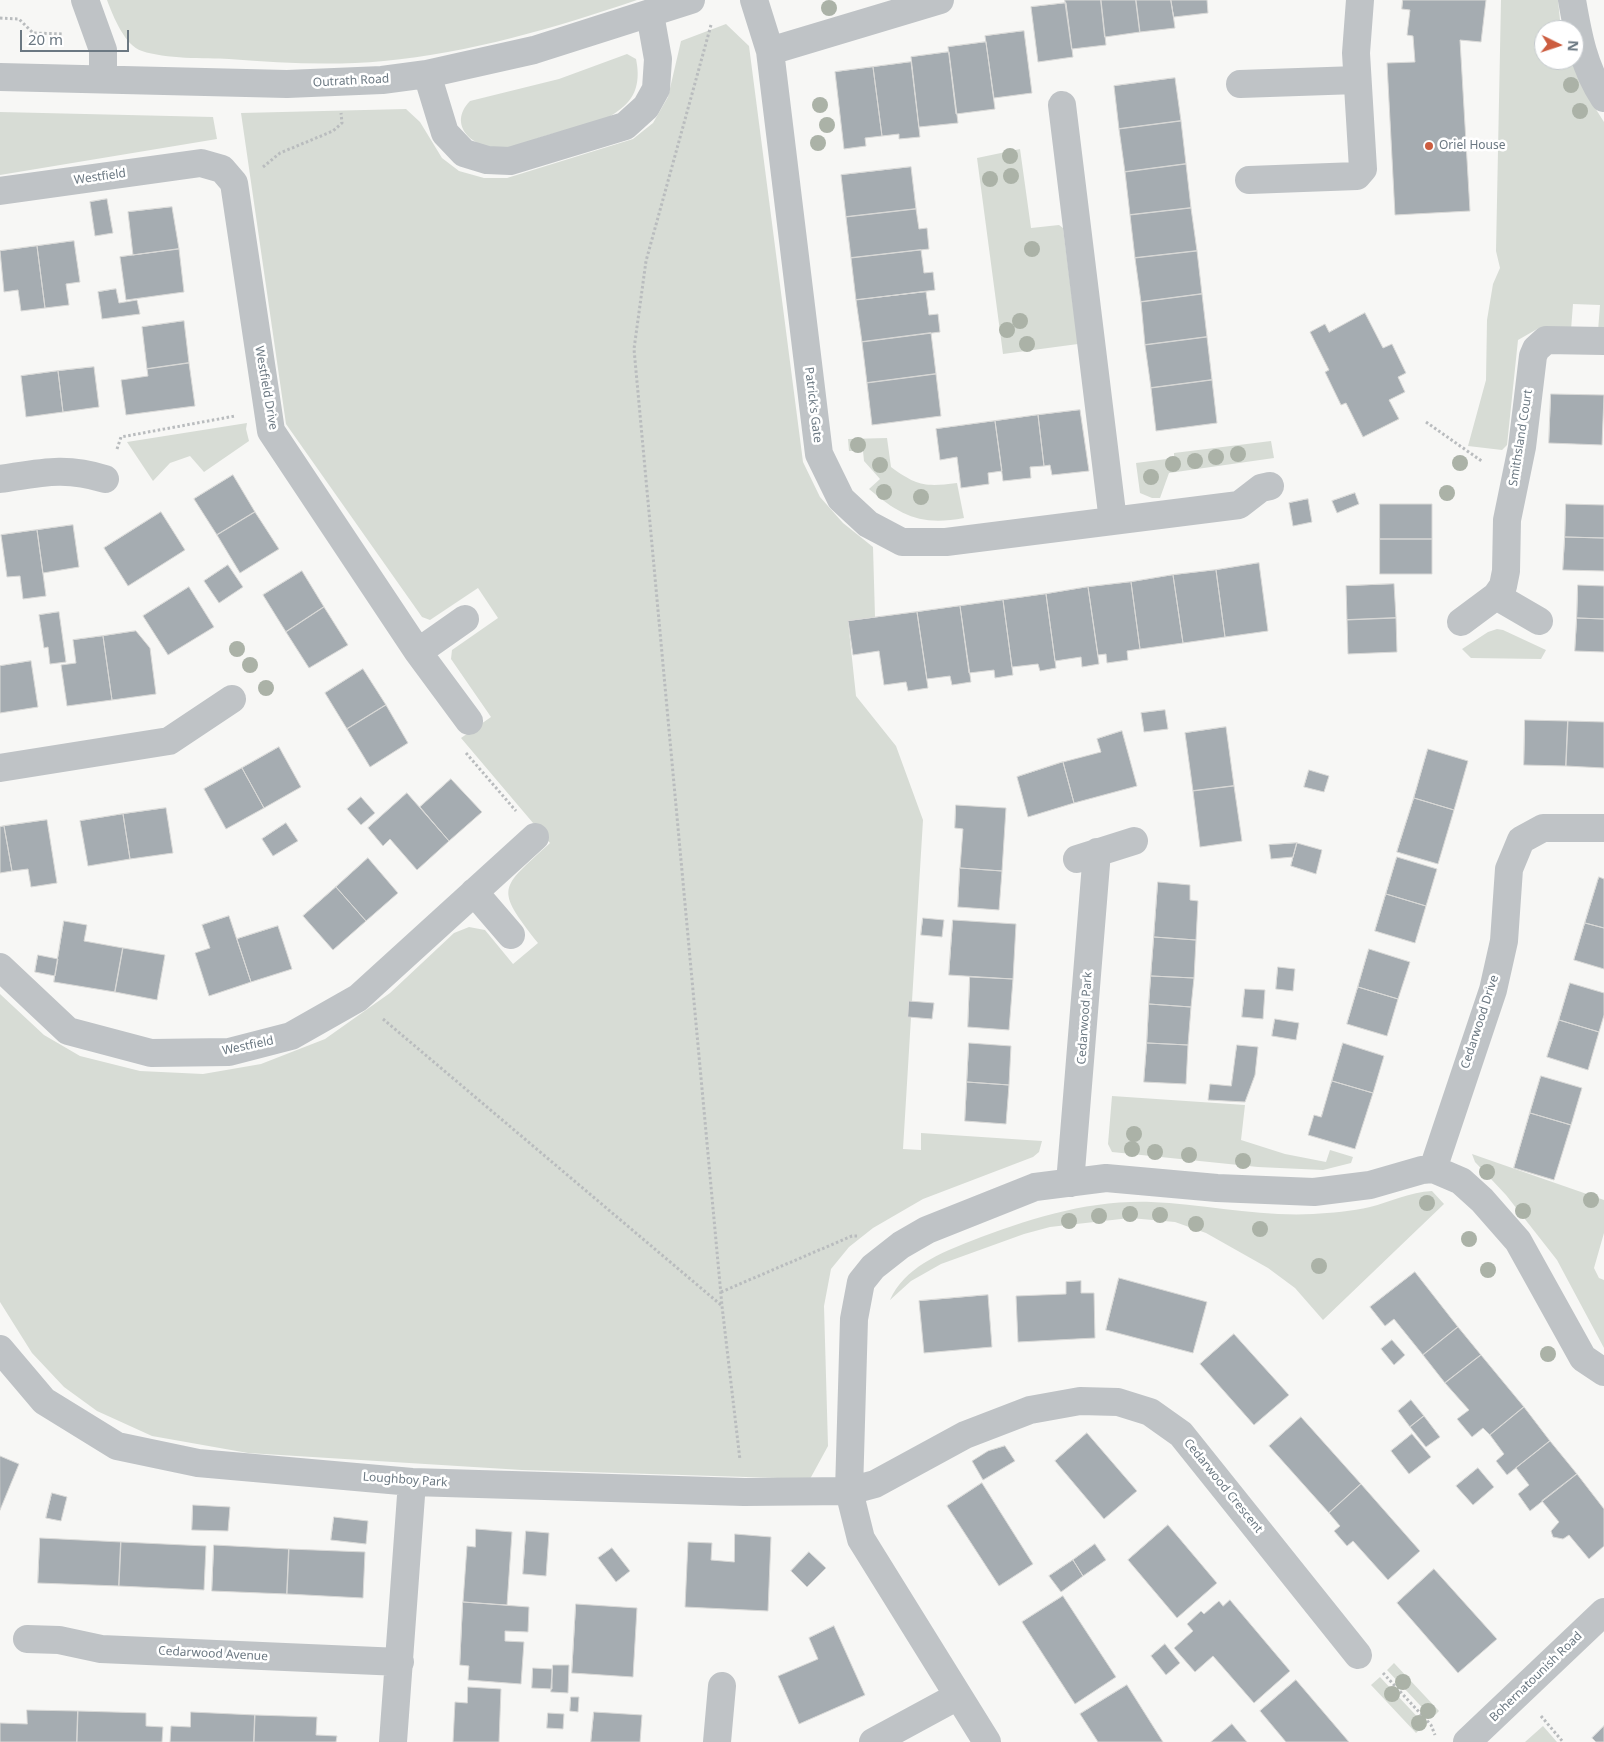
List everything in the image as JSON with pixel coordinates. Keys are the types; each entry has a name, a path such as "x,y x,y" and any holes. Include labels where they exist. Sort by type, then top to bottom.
{"street":[{"path":"85,0 103,50 103,78"},
{"name":"Outrath Road","path":"0,77 103,78 287,84 338,83 427,74 534,50 691,0"},
{"name":"Patrick's Gate","path":"754,0 770,51 820,454 840,499 868,524 902,542 946,542 1239,505 1261,488 1270,486"},
{"path":"770,51 940,0"},
{"path":"1249,180 1357,176 1363,170 1356,53 1360,0"},
{"path":"1572,0 1580,47 1596,86 1604,98"},
{"path":"427,74 445,132 464,153 487,160 510,161 625,126 646,107 656,89 658,60 650,14"},
{"path":"1240,84 1358,80"},
{"path":"1062,105 1113,521"},
{"name":"Westfield","path":"0,191 201,163 222,169 234,182"},
{"name":"Westfield Drive","path":"234,182 271,431 418,652 469,721"},
{"name":"Smithsland Court","path":"1496,596 1503,586 1506,571 1507,520 1522,447 1533,356 1536,349 1546,340 1604,341"},
{"path":"0,479 56,470 82,472 105,479"},
{"path":"1461,622 1496,596 1539,621"},
{"path":"418,652 465,619"},
{"path":"0,768 169,741 232,699"},
{"name":"Cedarwood Drive","path":"1433,1169 1493,990 1504,941 1509,869 1521,840 1543,828 1604,828"},
{"name":"Westfield","path":"0,968 68,1032 151,1054 230,1052 291,1036 358,998 535,837"},
{"name":"Cedarwood Park","path":"1070,1182 1087,856 1134,841"},
{"path":"474,892 510,935"},
{"path":"988,1742 861,1539 849,1491 854,1319 861,1282 873,1267 901,1245 927,1230 1035,1187 1070,1182 1106,1178 1314,1192 1370,1185 1422,1170 1433,1169 1461,1181 1482,1200 1518,1242 1583,1358 1604,1372"},
{"name":"Loughboy Park","path":"0,1349 44,1402 117,1446 198,1464 412,1482 744,1492 849,1491"},
{"name":"Cedarwood Crescent","path":"849,1491 874,1484 965,1435 1030,1410 1090,1401 1118,1402 1150,1412 1181,1434 1358,1655"},
{"path":"393,1742 412,1482"},
{"name":"Bohernatounish Road","path":"1467,1742 1604,1612"},
{"name":"Cedarwood Avenue","path":"27,1639 59,1640 101,1649 400,1662"},
{"path":"717,1742 722,1686"},
{"path":"873,1742 958,1696"}],"path":[{"path":"0,18 19,19 33,33 55,32"},
{"path":"712,23 646,261 634,349 722,1306 744,1492"},
{"path":"234,182 253,175 280,153 333,131 342,123 338,83"},
{"path":"105,479 121,437 268,410"},
{"path":"1426,422 1483,462"},
{"path":"464,751 518,814"},
{"path":"358,998 722,1306"},
{"path":"721,1292 852,1236 867,1235 888,1256"},
{"path":"1358,1655 1381,1672 1431,1725 1439,1742"},
{"path":"1542,1718 1563,1742"}],"shaded area":[{"path":"107,0 637,0 575,20 480,46 384,61 326,64 185,58 151,54 136,48 125,37 116,22"},
{"path":"1501,0 1558,0 1560,20 1534,20 1534,70 1575,70 1585,92 1604,122 1604,331 1598,331 1600,305 1573,304 1571,330 1539,328 1518,340 1507,445 1502,450 1468,446 1486,380 1487,320 1493,284 1500,268 1496,251"},
{"path":"726,24 749,46 803,462 820,497 843,523 873,547 875,617 848,621 856,696 896,746 923,820 903,1149 921,1150 921,1133 1042,1141 1039,1152 1033,1157 923,1199 873,1228 849,1247 831,1269 824,1306 828,1446 810,1479 522,1470 248,1453 152,1436 97,1411 64,1387 32,1353 0,1302 0,994 44,1035 80,1056 140,1071 203,1074 261,1064 325,1039 390,993 454,933 469,927 485,930 513,964 538,943 514,910 509,899 509,889 521,870 550,843 461,738 491,717 451,659 452,650 498,618 478,588 430,620 422,617 286,424 241,113 406,109 420,122 442,158 459,171 484,178 507,178 633,139 653,123 668,97 681,41"},
{"path":"627,54 636,59 638,76 636,87 632,97 626,104 607,118 504,148 484,146 468,135 463,128 461,120 463,111 470,101 559,79"},
{"path":"0,112 213,117 217,139 0,175"},
{"path":"1020,149 1031,228 1059,225 1063,228 1078,344 1003,354 977,158"},
{"path":"247,423 246,429 249,441 204,472 190,456 170,463 153,481 127,442"},
{"path":"887,438 891,467 900,473 922,484 957,483 964,518 936,521 912,517 891,506 869,489 880,479 864,461 863,451 849,451 848,439"},
{"path":"1271,441 1274,458 1169,473 1160,498 1152,498 1140,493 1136,463 1174,458 1174,453"},
{"path":"1497,629 1546,650 1541,659 1471,658 1462,649 1488,632"},
{"path":"1112,1096 1245,1105 1241,1140 1285,1154 1326,1162 1330,1150 1353,1157 1351,1163 1323,1170 1258,1167 1112,1152 1108,1144"},
{"path":"1472,1154 1604,1200 1604,1233 1594,1268 1599,1278 1604,1280 1604,1348 1557,1260 1506,1195 1475,1162"},
{"path":"1432,1191 1444,1204 1323,1320 1295,1288 1268,1268 1206,1233 1175,1222 1130,1218 1050,1227 1024,1234 941,1264 911,1281 890,1300 904,1279 914,1270 947,1251 1015,1225 1081,1208 1127,1202 1151,1202 1272,1214 1313,1214 1363,1208 1408,1195"},
{"path":"1394,1663 1439,1711 1432,1718 1387,1670"},
{"path":"1380,1677 1425,1725 1416,1733 1371,1685"},
{"path":"1543,1726 1557,1742 1525,1742"}],"building":[{"path":"1065,0 1101,0 1106,45 1072,49"},
{"path":"1101,0 1136,0 1140,32 1105,37"},
{"path":"1136,0 1171,0 1175,28 1140,32"},
{"path":"1171,0 1207,0 1208,13 1174,17"},
{"name":"Oriel House","path":"1403,0 1486,0 1481,42 1460,40 1470,211 1395,215 1387,63 1415,62 1413,36 1407,35 1410,10 1402,9"},
{"path":"1066,3 1073,57 1038,62 1031,7"},
{"path":"1024,31 1032,93 994,98 985,36"},
{"path":"986,42 995,109 956,114 948,47"},
{"path":"949,52 958,123 919,127 911,57"},
{"path":"911,62 920,137 899,139 899,134 882,136 873,67"},
{"path":"873,67 882,136 865,138 866,146 844,149 835,72"},
{"path":"1175,78 1181,121 1119,129 1114,86"},
{"path":"1181,121 1186,164 1125,172 1119,129"},
{"path":"1186,164 1191,208 1130,215 1125,172"},
{"path":"911,167 916,209 846,217 841,175"},
{"path":"107,199 113,233 95,236 90,202"},
{"path":"172,207 179,249 133,255 128,212"},
{"path":"1191,208 1197,251 1135,258 1130,215"},
{"path":"916,209 919,229 927,228 929,249 851,258 846,217"},
{"path":"74,241 80,282 66,284 69,305 45,308 37,246"},
{"path":"37,246 45,308 21,311 18,290 4,292 0,251"},
{"path":"179,249 184,292 126,300 120,257"},
{"path":"921,250 924,273 933,272 935,290 856,300 851,258"},
{"path":"1197,251 1202,294 1141,302 1135,258"},
{"path":"116,289 119,303 137,300 140,314 102,319 98,292"},
{"path":"926,292 929,315 938,314 940,332 862,342 856,300"},
{"path":"1202,294 1207,337 1145,345 1141,302"},
{"path":"1365,313 1383,348 1392,344 1406,373 1398,377 1405,392 1389,400 1399,419 1363,437 1346,403 1341,405 1325,372 1329,370 1310,332 1325,324 1329,332"},
{"path":"184,321 189,363 147,369 142,327"},
{"path":"931,333 936,374 867,383 862,342"},
{"path":"1207,337 1212,380 1151,388 1145,345"},
{"path":"189,363 195,406 126,415 121,380 148,376 147,369"},
{"path":"94,367 99,407 63,412 58,371"},
{"path":"58,371 63,412 26,417 21,376"},
{"path":"936,374 941,416 872,425 867,383"},
{"path":"1212,380 1217,423 1156,431 1151,388"},
{"path":"1551,394 1604,395 1602,445 1549,443"},
{"path":"1080,410 1089,471 1052,475 1050,465 1044,466 1038,415"},
{"path":"1038,415 1044,466 1030,467 1031,478 1003,481 995,421"},
{"path":"995,421 1002,471 988,473 989,484 961,488 957,457 940,460 936,429"},
{"path":"233,475 255,512 217,535 194,499"},
{"path":"1355,493 1359,504 1337,513 1332,501"},
{"path":"1308,499 1312,522 1293,526 1289,503"},
{"path":"1380,504 1432,504 1432,539 1380,539"},
{"path":"1566,504 1604,505 1604,538 1565,537"},
{"path":"161,512 185,550 128,586 104,548"},
{"path":"255,512 279,549 240,573 217,535"},
{"path":"73,525 79,567 43,573 37,530"},
{"path":"37,530 46,596 23,599 20,576 7,577 1,535"},
{"path":"1565,537 1604,538 1604,571 1563,570"},
{"path":"1380,539 1432,539 1432,574 1380,574"},
{"path":"1259,563 1268,631 1225,637 1216,570"},
{"path":"228,565 243,587 219,603 204,581"},
{"path":"1216,570 1225,637 1183,643 1173,575"},
{"path":"302,571 324,607 286,632 263,595"},
{"path":"1173,575 1183,643 1140,649 1131,582"},
{"path":"1131,582 1140,649 1127,651 1128,660 1107,663 1106,654 1098,655 1088,587"},
{"path":"1394,584 1396,618 1347,620 1346,586"},
{"path":"1578,585 1604,586 1604,619 1577,618"},
{"path":"189,587 214,627 168,655 143,616"},
{"path":"1088,587 1099,664 1082,667 1081,657 1055,661 1046,594"},
{"path":"1046,594 1056,668 1040,671 1038,664 1012,667 1003,600"},
{"path":"1003,600 1013,675 995,678 994,670 969,673 960,606"},
{"path":"960,606 971,682 952,685 950,676 927,679 917,612"},
{"path":"324,607 348,645 309,668 286,632"},
{"path":"59,612 66,662 50,664 48,647 44,648 39,615"},
{"path":"917,612 928,688 908,691 906,682 884,685 879,651 853,655 848,621"},
{"path":"1396,618 1397,652 1348,654 1347,620"},
{"path":"1577,618 1604,619 1604,652 1575,651"},
{"path":"136,631 150,648 156,694 112,700 103,636"},
{"path":"103,636 112,700 67,706 61,665 76,663 73,640"},
{"path":"31,661 38,707 0,713 0,666"},
{"path":"363,669 386,705 347,729 325,693"},
{"path":"386,705 408,743 370,767 347,729"},
{"path":"1165,710 1168,729 1144,732 1141,713"},
{"path":"1525,720 1568,721 1566,766 1524,765"},
{"path":"1568,721 1604,722 1604,768 1566,766"},
{"path":"1226,727 1234,786 1193,791 1185,733"},
{"path":"1122,731 1137,786 1074,803 1063,762 1101,752 1097,739"},
{"path":"279,747 301,787 264,808 242,768"},
{"path":"1428,749 1468,761 1454,810 1414,798"},
{"path":"1063,762 1074,803 1028,817 1017,777"},
{"path":"242,768 264,808 226,829 204,789"},
{"path":"1309,770 1329,776 1324,792 1304,787"},
{"path":"451,779 482,812 449,841 420,807"},
{"path":"1234,786 1242,841 1200,847 1193,791"},
{"path":"407,793 449,841 417,870 390,839 383,846 368,828"},
{"path":"361,797 375,813 361,825 347,809"},
{"path":"1414,798 1454,810 1438,864 1397,852"},
{"path":"956,805 1006,808 1002,871 960,868 963,829 955,828"},
{"path":"166,808 173,853 130,859 123,814"},
{"path":"123,814 130,859 88,866 80,821"},
{"path":"47,820 57,883 31,887 28,869 12,871 4,826"},
{"path":"286,823 298,841 273,856 262,839"},
{"path":"4,826 12,871 0,873 0,827"},
{"path":"1297,843 1293,857 1271,859 1269,845"},
{"path":"1297,843 1322,850 1316,874 1291,866"},
{"path":"1397,857 1437,869 1426,906 1386,894"},
{"path":"368,858 398,893 366,921 336,887"},
{"path":"960,868 1002,871 999,910 958,907"},
{"path":"1599,877 1604,879 1604,928 1585,923"},
{"path":"1158,882 1190,885 1190,900 1198,901 1196,940 1154,937"},
{"path":"336,887 366,921 333,950 303,916"},
{"path":"1386,894 1426,906 1415,943 1375,931"},
{"path":"229,916 251,982 209,996 195,953 210,948 202,925"},
{"path":"923,918 944,920 942,937 921,935"},
{"path":"953,920 1016,924 1013,979 949,975"},
{"path":"64,921 87,925 84,941 123,948 115,992 54,982"},
{"path":"1585,923 1604,928 1604,969 1574,960"},
{"path":"278,926 292,969 251,982 237,939"},
{"path":"1154,937 1196,940 1194,978 1151,976"},
{"path":"123,948 165,955 157,1000 115,992"},
{"path":"1369,949 1410,962 1398,999 1358,987"},
{"path":"38,955 58,959 55,976 35,972"},
{"path":"1278,967 1295,969 1293,991 1276,989"},
{"path":"1151,976 1194,978 1191,1007 1149,1004"},
{"path":"970,977 1013,979 1009,1030 968,1027"},
{"path":"1570,983 1604,993 1604,1015 1599,1032 1559,1020"},
{"path":"1358,987 1398,999 1387,1036 1347,1024"},
{"path":"1245,989 1265,990 1263,1019 1242,1017"},
{"path":"909,1001 934,1003 932,1019 908,1017"},
{"path":"1149,1004 1191,1007 1188,1045 1147,1043"},
{"path":"1275,1019 1299,1023 1296,1040 1272,1036"},
{"path":"1559,1020 1599,1032 1588,1070 1547,1057"},
{"path":"969,1043 1011,1046 1009,1085 967,1082"},
{"path":"1147,1043 1188,1045 1186,1084 1144,1082"},
{"path":"1343,1043 1384,1056 1373,1093 1332,1081"},
{"path":"1237,1045 1258,1047 1255,1075 1245,1102 1208,1100 1210,1084 1231,1086"},
{"path":"1541,1076 1582,1088 1571,1125 1530,1113"},
{"path":"1332,1081 1373,1093 1355,1149 1308,1135 1314,1115 1321,1117"},
{"path":"967,1082 1009,1085 1006,1124 965,1121"},
{"path":"1530,1113 1571,1125 1554,1180 1514,1168"},
{"path":"1415,1272 1458,1327 1423,1355 1394,1319 1385,1326 1370,1307"},
{"path":"1119,1278 1207,1302 1193,1353 1106,1330"},
{"path":"1081,1281 1081,1293 1094,1293 1095,1338 1018,1342 1016,1296 1066,1294 1066,1282"},
{"path":"988,1295 992,1347 924,1353 919,1301"},
{"path":"1458,1327 1481,1355 1445,1383 1423,1355"},
{"path":"1234,1334 1289,1395 1254,1425 1200,1364"},
{"path":"1392,1340 1405,1355 1394,1365 1381,1349"},
{"path":"1481,1355 1524,1407 1490,1435 1483,1428 1472,1437 1457,1419 1469,1410 1445,1383"},
{"path":"1411,1400 1424,1416 1410,1427 1398,1411"},
{"path":"1524,1407 1550,1441 1507,1475 1496,1461 1504,1454 1490,1435"},
{"path":"1424,1416 1440,1437 1426,1447 1410,1427"},
{"path":"1301,1417 1361,1484 1329,1513 1269,1446"},
{"path":"1087,1433 1137,1491 1104,1519 1055,1461"},
{"path":"1412,1434 1431,1457 1409,1474 1391,1451"},
{"path":"1550,1441 1577,1474 1530,1511 1518,1494 1529,1485 1516,1468"},
{"path":"1005,1446 1015,1461 983,1480 972,1461 988,1451"},
{"path":"0,1456 19,1464 0,1510"},
{"path":"1478,1468 1494,1487 1473,1505 1456,1486"},
{"path":"1577,1474 1604,1509 1604,1546 1589,1559 1569,1535 1563,1539 1553,1537 1551,1531 1559,1522 1542,1501"},
{"path":"982,1483 1033,1564 999,1586 947,1506"},
{"path":"1361,1484 1420,1551 1388,1580 1353,1541 1347,1546 1334,1531 1340,1526 1329,1513"},
{"path":"52,1493 67,1497 61,1521 46,1518"},
{"path":"193,1505 230,1507 228,1531 192,1530"},
{"path":"334,1517 368,1521 366,1544 331,1540"},
{"path":"1168,1525 1217,1583 1177,1618 1128,1560"},
{"path":"476,1529 512,1532 507,1605 463,1602 467,1546 475,1547"},
{"path":"526,1531 549,1533 546,1576 523,1574"},
{"path":"735,1534 771,1537 768,1611 685,1607 688,1542 712,1543 711,1560 734,1562"},
{"path":"40,1538 121,1542 119,1586 38,1583"},
{"path":"121,1542 206,1546 204,1590 119,1586"},
{"path":"1095,1544 1106,1560 1083,1576 1073,1560"},
{"path":"214,1545 289,1549 287,1594 212,1591"},
{"path":"612,1548 630,1571 616,1582 598,1558"},
{"path":"289,1549 365,1552 363,1598 287,1594"},
{"path":"809,1552 826,1568 807,1587 791,1571"},
{"path":"1073,1560 1083,1576 1061,1592 1049,1576"},
{"path":"1434,1569 1497,1639 1458,1673 1397,1603"},
{"path":"1063,1596 1116,1677 1075,1704 1022,1622"},
{"path":"1230,1600 1290,1671 1254,1703 1213,1656 1195,1672 1174,1648 1193,1631 1187,1624 1201,1611 1204,1614 1219,1601 1223,1606"},
{"path":"463,1602 529,1607 528,1632 505,1631 505,1641 524,1642 521,1684 468,1680 469,1666 460,1665"},
{"path":"576,1604 637,1608 633,1677 572,1673"},
{"path":"834,1626 865,1695 799,1724 778,1676 818,1659 809,1638"},
{"path":"1165,1644 1180,1663 1166,1675 1151,1656"},
{"path":"553,1665 569,1665 568,1693 551,1692"},
{"path":"533,1668 552,1669 552,1689 532,1688"},
{"path":"1296,1680 1349,1742 1286,1742 1260,1711"},
{"path":"1127,1685 1163,1742 1098,1742 1080,1714"},
{"path":"468,1687 501,1689 499,1742 453,1742 455,1702 467,1703"},
{"path":"571,1697 579,1697 578,1712 570,1711"},
{"path":"27,1710 78,1711 77,1742 0,1742 0,1723 27,1724"},
{"path":"78,1711 146,1713 146,1726 163,1727 162,1742 77,1742"},
{"path":"191,1712 255,1715 254,1742 170,1742 171,1726 190,1727"},
{"path":"594,1712 642,1715 640,1742 591,1742"},
{"path":"548,1713 564,1714 563,1729 547,1728"},
{"path":"255,1715 317,1717 316,1735 337,1736 336,1742 254,1742"},
{"path":"1232,1724 1247,1742 1211,1742"},
{"path":"1604,1726 1604,1742 1596,1742 1592,1738"}],"place":[{"name":"Oriel House","path":"1429,146"}]}
